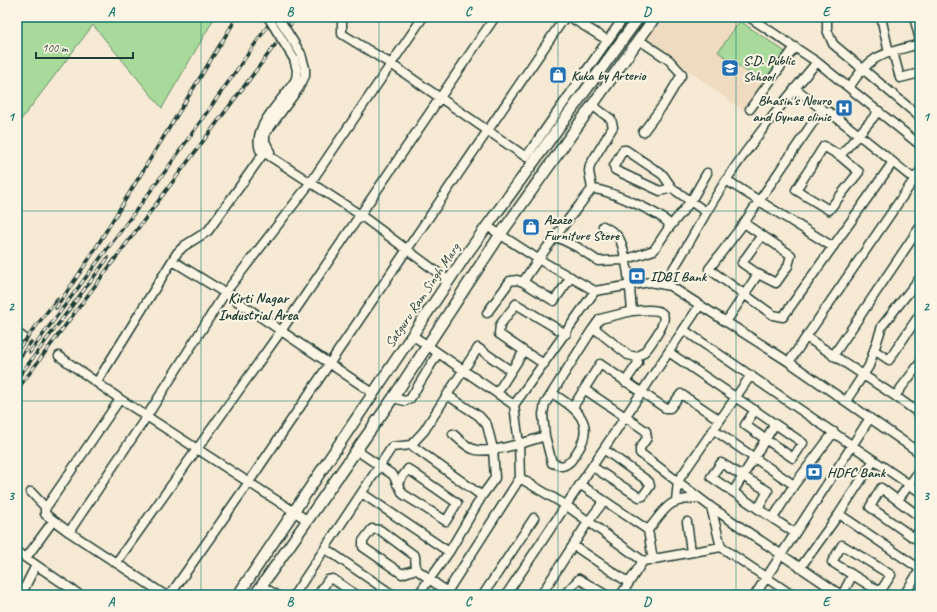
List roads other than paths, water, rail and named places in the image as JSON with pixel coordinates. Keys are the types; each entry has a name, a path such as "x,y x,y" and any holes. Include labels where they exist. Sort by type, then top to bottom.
{"main road":[{"name":"Satguru Ram Singh Marg","path":"238,595 448,281 487,226 529,160 639,17"},
{"path":"255,595 393,398 500,235 655,17"}],"street":[{"path":"268,17 298,56"},
{"path":"97,382 173,261 184,246 208,231 266,150 265,134 298,89 305,76 305,68 278,17"},
{"path":"344,17 342,20 342,34 391,64 488,130 529,160 624,17"},
{"path":"69,532 147,416 225,293 311,182 423,17"},
{"path":"116,563 196,448 281,331 359,214 495,17"},
{"path":"170,595 249,482 565,17"},
{"path":"570,17 608,40"},
{"path":"749,17 817,62 850,86 920,145"},
{"path":"827,17 827,30 833,44 920,117"},
{"path":"881,17 900,78 920,73"},
{"path":"914,17 920,40"},
{"path":"639,40 669,60 682,74 664,104 643,132"},
{"path":"850,86 861,69 872,59 920,44"},
{"path":"750,109 795,47"},
{"path":"664,283 681,258 706,212 726,180 759,131 817,62"},
{"path":"795,88 824,111 829,112 859,134 917,182"},
{"path":"523,282 555,236 592,189 589,170 590,165 613,127 611,119 593,106"},
{"path":"824,111 818,115 744,223 709,269 744,295 773,316 783,317 893,162"},
{"path":"840,156 879,111"},
{"path":"824,146 840,156 859,172 829,210 796,190 824,146"},
{"path":"266,150 359,214 448,281"},
{"path":"672,188 660,191 615,170 614,166 623,150 626,150 663,175 672,188 706,212"},
{"path":"789,362 917,182 920,171"},
{"path":"555,236 577,247 598,262 624,260 651,252 691,201 707,173"},
{"path":"726,180 833,247"},
{"path":"592,189 607,192 635,204 668,222 668,229"},
{"path":"744,223 762,235 788,253 791,258 788,266 776,283 758,274 742,263 762,235"},
{"path":"487,226 538,259 595,291 650,282 664,283 789,362 920,453"},
{"path":"603,226 614,232 619,237 630,285 632,311"},
{"path":"833,356 920,227"},
{"path":"173,261 225,293 373,393"},
{"path":"726,322 758,274"},
{"path":"487,314 510,281 517,280 523,282 554,301 571,277"},
{"path":"846,401 869,366 882,326 920,278"},
{"path":"416,569 402,574 363,547 363,541 372,529 380,530 415,556 416,569 448,594 520,478 519,444 514,405 566,334 595,291"},
{"path":"544,364 499,334 500,325 516,304 566,334"},
{"path":"506,595 594,467 700,305"},
{"path":"552,393 573,407 582,418 585,426 585,435 581,447 566,465 557,466 552,464 545,436 543,414 545,404 552,393 594,328 600,320 632,311 657,310 664,313 664,324 646,350 637,357"},
{"path":"874,350 889,360 920,314"},
{"path":"594,328 628,355 637,357"},
{"path":"684,330 920,492"},
{"path":"412,335 514,405"},
{"path":"806,337 920,414"},
{"path":"294,595 363,494 392,448 411,445 424,431 478,348 511,371"},
{"path":"497,393 524,351"},
{"path":"393,398 405,401 410,399 438,353"},
{"path":"670,353 755,410 803,443 793,458 746,425 755,410"},
{"path":"59,356 120,399 307,520"},
{"path":"625,382 638,363 637,357"},
{"path":"895,396 920,363"},
{"path":"573,407 600,364 642,394 667,409 681,394 720,420"},
{"path":"676,502 678,481 750,375"},
{"path":"584,389 647,432 647,438 640,448 640,452 711,507 841,595 852,576"},
{"path":"418,595 450,552 482,496 495,478 493,448 489,430 484,420 447,395"},
{"path":"120,399 46,508 45,514 69,532 165,595"},
{"path":"755,595 870,418"},
{"path":"733,492 775,424"},
{"path":"714,430 794,485"},
{"path":"773,518 794,485 834,432"},
{"path":"453,434 472,449 479,451 519,444 545,436"},
{"path":"411,445 482,496"},
{"path":"356,450 393,475 403,494 446,521 457,503 408,468 398,484"},
{"path":"594,467 639,497 643,496 650,486 649,482 605,450"},
{"path":"800,568 839,514 874,460"},
{"path":"758,509 768,491 721,463 711,477 758,509 773,518 795,534"},
{"path":"898,500 920,470"},
{"path":"520,478 567,506 643,561 721,547"},
{"path":"581,485 648,530 653,560"},
{"path":"920,517 881,488 870,507 914,538 920,529"},
{"path":"31,492 46,508"},
{"path":"363,494 450,552"},
{"path":"648,530 669,504 700,498"},
{"path":"541,595 588,522 604,501"},
{"path":"711,507 721,547 792,595"},
{"path":"839,514 920,570 904,595"},
{"path":"483,595 534,518"},
{"path":"26,558 53,521"},
{"path":"687,522 691,552"},
{"path":"573,545 629,583"},
{"path":"842,545 891,575 880,592 852,576 832,562 842,545"},
{"path":"326,549 393,595"},
{"path":"17,552 80,595"},
{"path":"621,595 643,561"},
{"path":"21,595 36,565"},
{"path":"318,595 328,580 333,579 356,595"},
{"path":"564,595 579,579 606,595"},
{"path":"261,586 277,595"}],"railway":[{"path":"56,308 89,259 237,17"},
{"path":"30,352 167,169 274,17"},
{"path":"17,390 296,17"},
{"path":"17,379 108,258"},
{"path":"20,347 57,299"},
{"path":"17,361 31,342"}],"place":[{"name":"S.D. Public School","path":"730,68"},
{"name":"Kuka by Arterio","path":"558,75"},
{"name":"Bhasin's Neuro and Gynae clinic","path":"844,108"},
{"name":"Azazo Furniture Store","path":"531,227"},
{"name":"IDBI Bank","path":"637,276"},
{"name":"HDFC Bank","path":"814,472"}],"district":[{"name":"Kirti Nagar Industrial Area","path":"258,306"}]}
